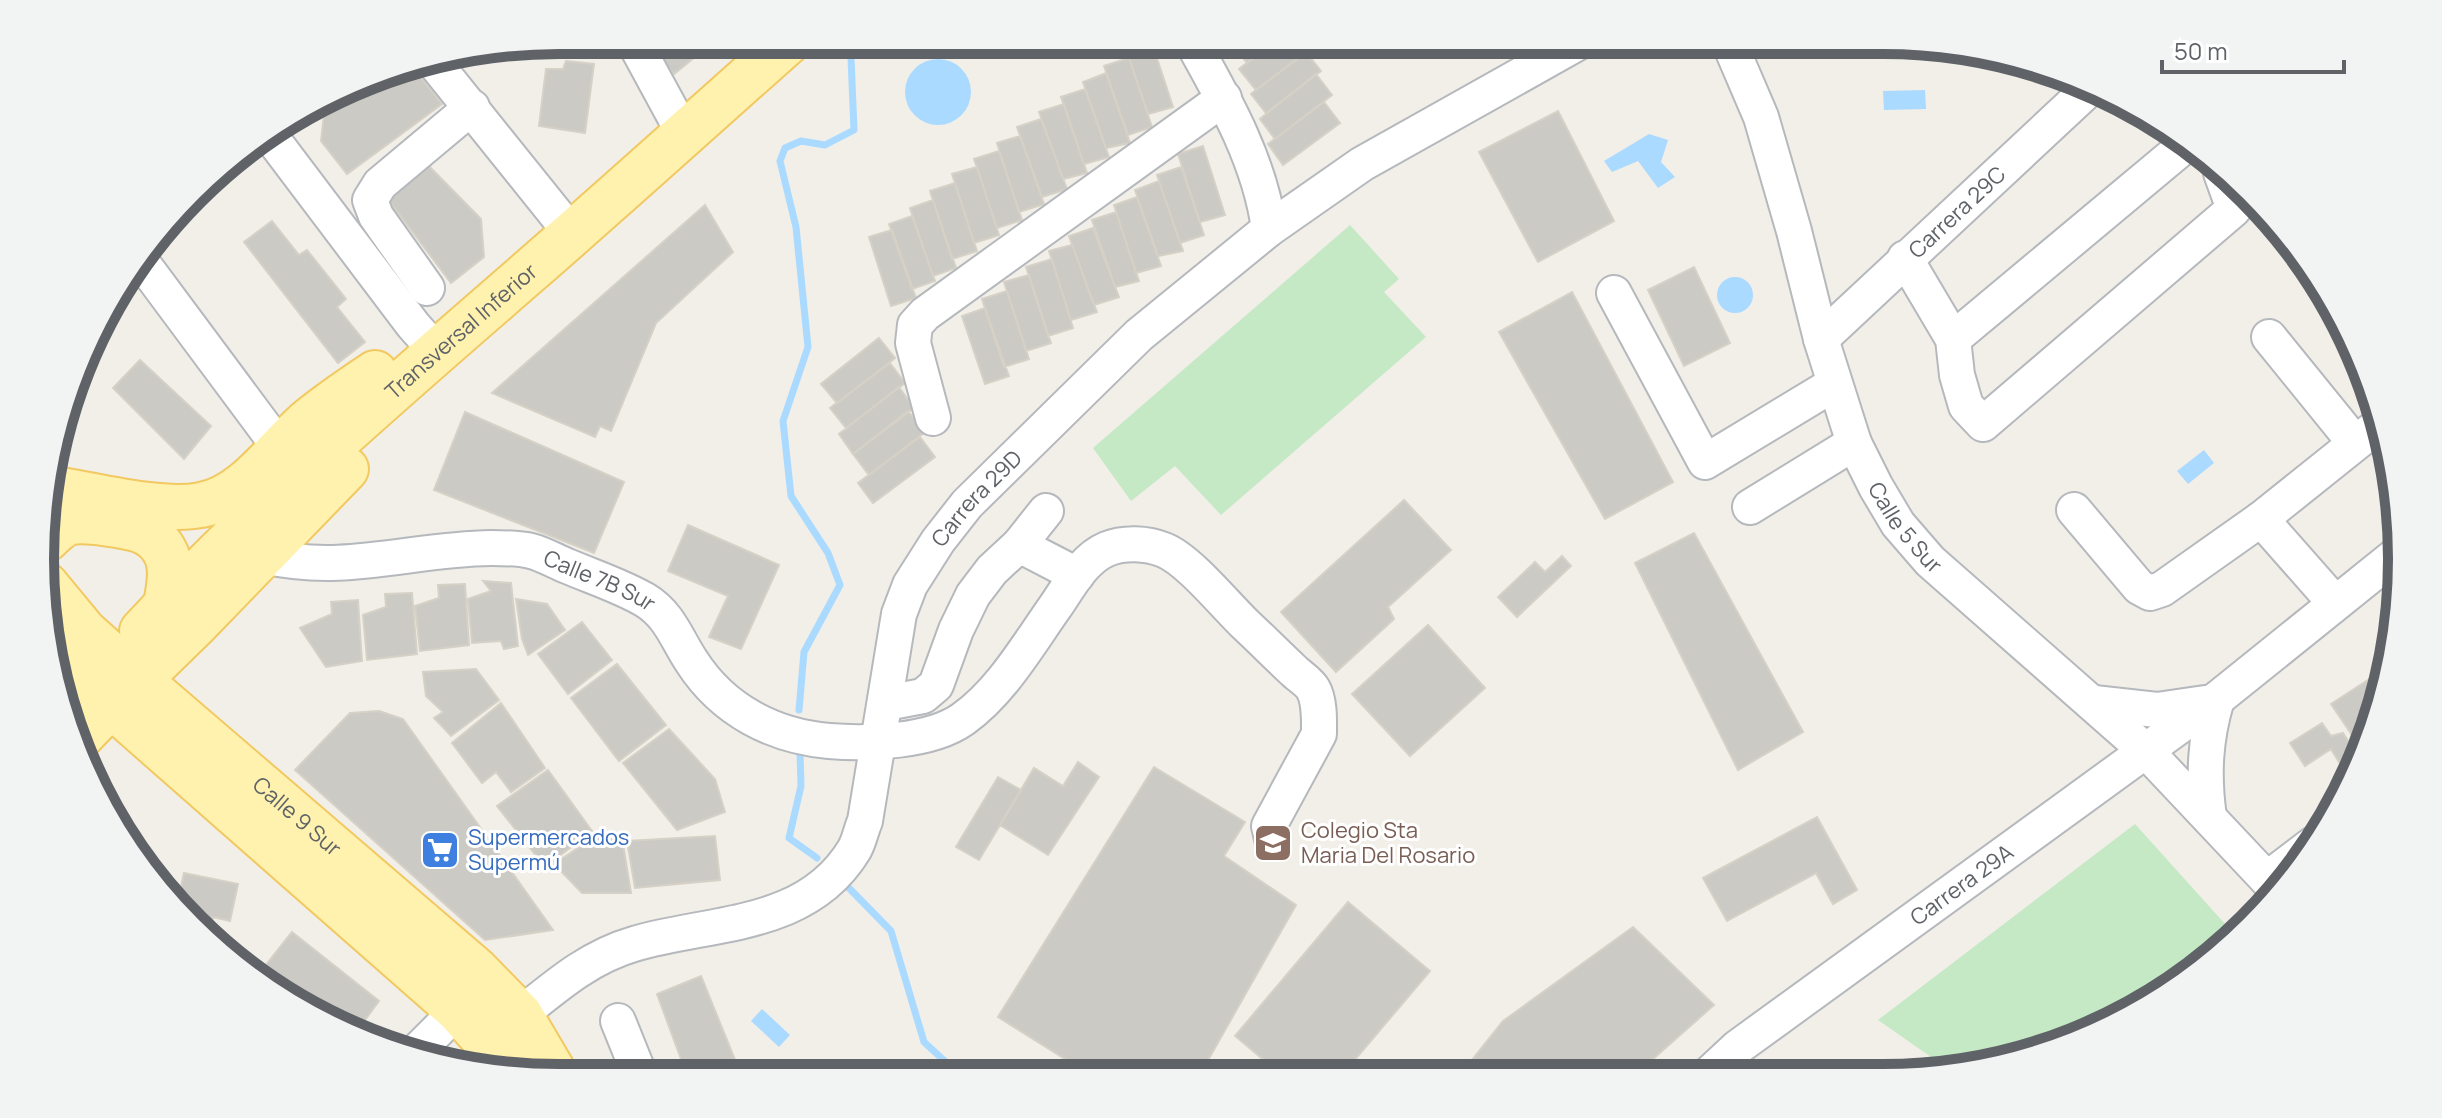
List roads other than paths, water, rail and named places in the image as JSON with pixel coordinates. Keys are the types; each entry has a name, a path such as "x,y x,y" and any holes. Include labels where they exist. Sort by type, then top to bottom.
{"main road":[{"name":"Transversal Inferior","path":"55,532 70,522 84,521 141,531 155,539 165,551 169,566 154,618 346,431 774,54"},
{"path":"59,489 179,507 203,505 220,499 243,483 307,423 346,392 398,359 437,352 424,391 157,662 122,690 85,732"},
{"name":"Calle 9 Sur","path":"55,596 84,631 122,690 458,1010 533,1063"},
{"name":"Calle 9 Sur","path":"63,654 122,690 476,970 520,1015 536,1063"}],"street":[{"path":"641,54 684,134"},
{"path":"1199,54 1224,98 1252,162 1265,202 1269,229"},
{"name":"Carrera 29D","path":"520,1015 595,958 633,944 781,910 812,895 854,850 865,821 899,614 910,585 938,541 967,504 1139,335 1269,229 1362,164 1558,54"},
{"name":"Calle 5 Sur","path":"1734,54 1761,117 1821,339 1854,443 1898,524 1930,561 2146,751 2271,883"},
{"path":"439,69 572,234"},
{"name":"Carrera 29C","path":"1821,339 2082,95"},
{"path":"933,418 913,343 915,325 925,314 1224,98"},
{"path":"427,288 376,216 370,200 380,184 472,107"},
{"path":"274,142 413,325 437,352"},
{"path":"1953,339 2179,150"},
{"path":"1905,258 1953,339 1957,375 1966,406 1983,424 2234,209 2227,190"},
{"path":"146,268 280,448"},
{"path":"1614,293 1705,462 1834,384"},
{"path":"2074,510 2139,587 2150,593 2162,589 2261,519 2365,435 2269,337"},
{"path":"1750,507 1854,443"},
{"path":"886,703 923,696 936,685 956,630 973,595 1046,511"},
{"path":"2261,519 2335,603"},
{"path":"1019,545 1077,575"},
{"name":"Calle 7B Sur","path":"263,556 297,563 357,563 451,550 494,548 530,551 649,602 667,618 691,662 709,685 729,704 757,722 792,735 831,741 912,738 944,730 985,700 1017,662 1090,561 1106,549 1125,545 1144,545 1167,551 1191,570 1313,689 1319,734 1269,826 1273,843"},
{"name":"Carrera 29A","path":"1720,1064 1738,1047 2217,699 2388,561"},
{"path":"2094,703 2157,710 2187,707 2217,699 2206,745 2204,769 2209,817"},
{"path":"423,1045 458,1010"},
{"path":"618,1021 635,1064"}],"water":[{"path":"938,59 951,61 966,74 971,92 969,105 956,120 938,125 925,123 910,110 905,92 907,79 920,64"},
{"path":"1925,90 1926,109 1884,110 1883,91"},
{"path":"1649,134 1668,140 1661,162 1675,177 1658,188 1638,161 1612,172 1604,161"},
{"path":"1735,277 1748,282 1753,295 1748,308 1735,313 1722,308 1717,295 1722,282"},
{"path":"2204,450 2214,463 2188,484 2177,471"},
{"path":"762,1009 790,1035 779,1047 751,1021"}],"waterway":[{"path":"799,710 804,652 840,585 828,553 791,496 783,421 808,347 796,227 780,161 785,148 801,141 825,145 854,130 851,58"},
{"path":"800,752 801,786 789,838 817,858"},
{"path":"847,886 891,931 924,1042 948,1064"}],"place":[{"name":"Colegio Sta Maria Del Rosario","path":"1273,843"},
{"name":"Supermercados Supermú","path":"440,850"}]}
